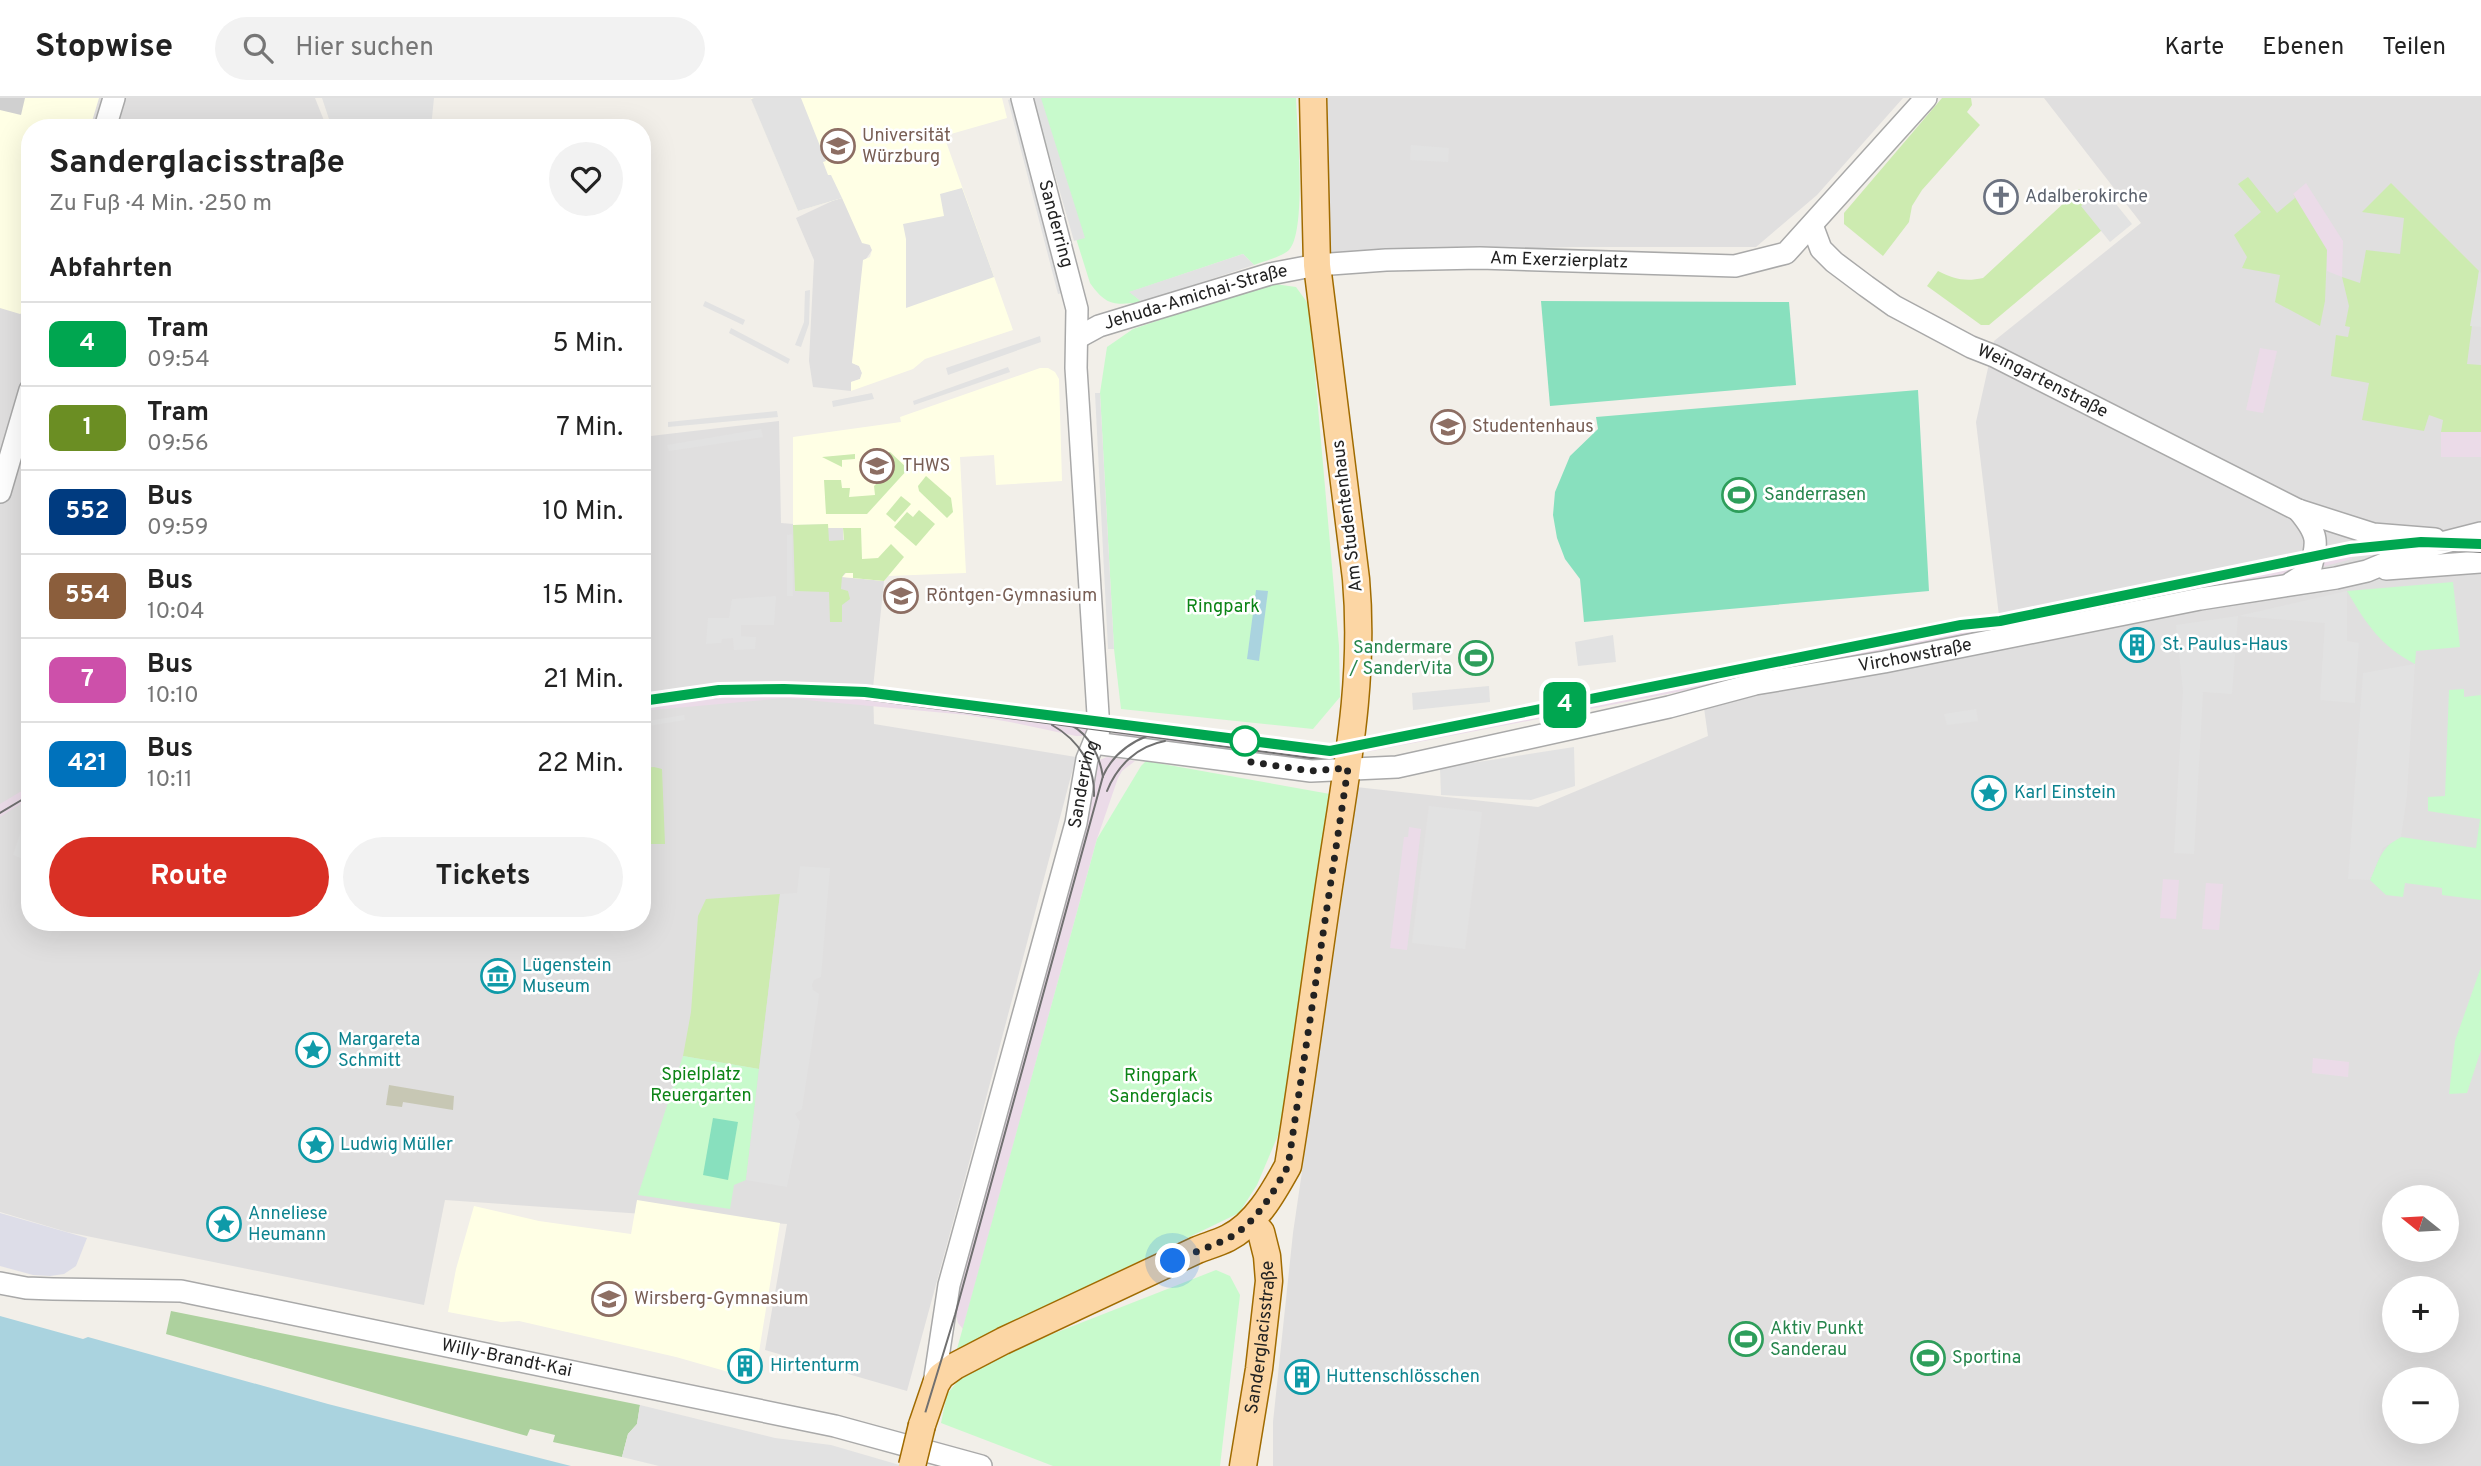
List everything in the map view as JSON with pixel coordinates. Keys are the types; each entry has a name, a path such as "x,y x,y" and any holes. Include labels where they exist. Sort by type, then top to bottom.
{"main road":[{"name":"Am Studentenhaus","path":"1312,98 1317,265 1360,623 1359,670 1348,768"},
{"path":"912,1466 933,1390 941,1376 1003,1341 1230,1237 1251,1221 1275,1190 1288,1166 1348,768"},
{"name":"Sanderglacisstraße","path":"1243,1466 1259,1369 1269,1281 1261,1232 1251,1221"}],"street":[{"path":"108,119 114,98"},
{"name":"Sanderring","path":"933,1390 949,1286 1076,823 1083,778 1099,730 1077,380 1076,305 1022,98"},
{"path":"1812,225 1926,98"},
{"name":"Am Exerzierplatz","path":"1317,265 1479,258 1735,266 1786,253 1812,225"},
{"name":"Weingartenstraße","path":"1812,225 1821,249 1834,262 1914,317 2298,510 2373,534 2418,538 2471,536"},
{"name":"Jehuda-Amichai-Straße","path":"1077,338 1099,326 1270,274 1317,265"},
{"path":"0,492 21,421"},
{"path":"2289,584 2310,571 2317,543 2316,534 2298,510"},
{"name":"Virchowstraße","path":"1094,743 1311,771 1397,767 1669,707 1755,684 1884,662 2200,598 2367,571 2422,548 2471,536"},
{"path":"2367,571 2481,562"},
{"name":"Willy-Brandt-Kai","path":"0,1283 26,1288 181,1291 808,1420 981,1466"},
{"path":"940,1336 955,1366"}],"shaded area":[{"path":"0,98 315,98 323,119 21,119 21,931 651,931 651,436 779,421 781,523 843,528 846,573 843,577 884,581 873,688 874,724 1076,757 907,1391 765,1350 787,1224 445,1200 424,1305 67,1232 0,1212"},
{"path":"0,98 99,98 93,119 21,119 21,314 0,308"},
{"path":"0,98 25,98 21,115 0,110"},
{"path":"322,98 434,98 432,119 329,119"},
{"path":"751,98 1002,98 1007,118 944,136 1013,330 925,359 913,369 851,391 851,382 860,379 862,373 859,366 852,363 863,260 870,257 872,250 870,245 862,243 842,198 798,211"},
{"path":"801,98 826,161 823,162 828,175 831,175 842,198 798,211 751,99"},
{"path":"1013,98 1065,292 1058,294 1008,100"},
{"path":"1033,98 1041,98 1085,238 1074,241"},
{"path":"1327,98 1903,98 1817,195 1756,247 1572,247 1327,255"},
{"path":"2044,98 2481,98 2481,1466 1273,1466 1273,1422 1293,1233 1356,787 1538,807 1708,736 1699,673 1999,616 1976,422 1994,341 2141,223"},
{"path":"1411,145 1449,148 1448,162 1410,160"},
{"path":"2306,183 2343,241 2342,277 2327,271 2327,250 2293,194"},
{"path":"962,188 994,277 906,308 906,239 903,224 944,216 940,194"},
{"path":"2103,188 2132,224 2110,242 2081,206"},
{"path":"845,195 872,250 866,259 852,363 859,366 862,373 860,379 851,382 851,391 813,387 809,361 814,260 796,218"},
{"path":"1243,254 1254,265 1142,302 1129,292"},
{"path":"2479,271 2481,273 2481,327 2470,326"},
{"path":"810,290 809,324 801,347 795,345 804,322 805,291"},
{"path":"705,301 745,320 743,325 703,306"},
{"path":"731,328 790,359 788,364 729,333"},
{"path":"1040,336 1041,342 948,375 946,368"},
{"path":"2260,348 2277,351 2263,413 2246,410"},
{"path":"1008,367 1010,372 914,405 913,401"},
{"name":"THWS","path":"1040,368 1055,372 1059,379 1062,481 996,485 994,455 960,457 966,573 888,576 884,581 842,577 846,573 843,528 828,528 827,524 793,525 793,437 901,422 900,417"},
{"path":"872,393 874,399 833,407 832,401"},
{"path":"1095,393 1100,393 1114,649 1108,649"},
{"path":"777,411 778,417 668,427 668,422"},
{"path":"761,429 763,437 669,451 667,445"},
{"path":"2441,432 2481,432 2481,457 2441,457"},
{"path":"792,534 793,596 787,596 787,535"},
{"path":"2349,544 2352,559 2276,579 2001,629 1999,616"},
{"path":"2347,591 2347,641 2359,643 2355,703 2320,700 2325,623 2238,616"},
{"path":"776,596 774,625 741,625 741,636 756,637 755,649 734,650 733,638 722,639 721,643 706,644 708,618 729,618 732,599"},
{"path":"2238,616 2232,694 2203,692 2194,854 2174,853 2183,691 2176,625"},
{"path":"1970,619 1972,635 1367,752 1368,741 1411,731"},
{"path":"1613,635 1616,662 1578,666 1575,642"},
{"path":"2415,664 2407,796 2401,837 2383,848 2370,880 2348,879 2363,673"},
{"path":"784,684 865,689 1090,715 1088,731 1082,736 1076,736 967,715 785,698 651,710 651,694"},
{"path":"1489,686 1490,702 1413,710 1412,693"},
{"path":"1976,709 1978,721 1947,725 1944,714"},
{"path":"684,715 685,720 651,726 651,720"},
{"path":"1111,718 1330,747 1316,758 1302,761 1116,736 1111,728"},
{"path":"1574,747 1575,786 1531,800 1441,795 1440,768"},
{"path":"1107,757 1135,761 1122,771 1118,778 1097,839 963,1329 958,1323 954,1307 1084,800 1097,761"},
{"path":"21,791 21,804 0,817 0,804"},
{"path":"1429,806 1482,812 1465,949 1412,943"},
{"path":"1409,827 1421,829 1407,950 1390,948 1404,837 1408,837"},
{"path":"21,831 21,858 13,855"},
{"path":"800,866 830,868 821,977 814,980 812,985 813,990 819,994 818,1003 802,1109 795,1114 800,1122 787,1187 746,1180 780,894 797,893"},
{"path":"2163,879 2179,880 2176,919 2160,918"},
{"path":"2206,883 2223,884 2219,930 2202,929"},
{"path":"2313,1058 2349,1062 2348,1077 2312,1073"},
{"path":"389,1085 454,1096 453,1110 403,1102 402,1107 386,1105"},
{"name":"Wirsberg-Gymnasium","path":"637,1200 780,1223 758,1358 738,1353 732,1373 676,1357 519,1321 501,1322 448,1312 456,1269 474,1206 539,1221 631,1234"},
{"path":"0,1213 87,1238 76,1266 64,1274 50,1276 33,1275 0,1266"},
{"path":"640,1405 775,1438 831,1445 903,1466 659,1466 622,1457 628,1434 637,1424"}],"green space":[{"path":"1032,98 1296,98 1299,201 1295,239 1289,250 1254,265 1243,254 1130,292 1142,302 1112,303 1102,297 1090,283"},
{"path":"1942,98 1971,98 1972,105 1967,112 1980,125 1922,190 1912,206 1909,222 1883,256 1844,224 1844,213"},
{"path":"2248,177 2277,213 2295,198 2293,194 2327,250 2325,301 2320,326 2275,302 2280,275 2242,268 2247,257 2234,235 2261,212 2238,184"},
{"path":"2391,183 2479,271 2467,364 2481,365 2481,432 2441,432 2443,420 2429,415 2424,431 2362,420 2369,383 2331,376 2336,335 2348,337 2350,327 2345,326 2349,306 2342,277 2360,283 2366,250 2400,254 2404,218 2362,212"},
{"path":"2079,189 2108,225 1989,325 1981,325 1927,286 1938,271 1960,279 1983,278"},
{"name":"Ringpark","path":"1268,283 1296,287 1309,305 1339,646 1340,697 1313,729 1121,709 1114,649 1100,393 1107,347 1133,329"},
{"path":"1541,301 1789,302 1796,385 1550,406"},
{"path":"1918,390 1929,591 1584,622 1580,579 1565,559 1557,538 1553,515 1555,492 1570,456 1598,429 1596,417"},
{"path":"890,452 908,469 867,514 826,514 824,480 841,480 842,488 850,488 849,497 875,495 874,486 881,479 879,464 876,462 879,461 879,453"},
{"path":"855,454 855,459 842,460 842,467 822,457"},
{"path":"926,476 951,498 953,512 947,518 919,491 918,486"},
{"path":"901,496 911,504 895,522 886,514"},
{"path":"919,510 935,524 916,546 894,527 907,512 913,517"},
{"path":"828,524 829,541 844,540 843,528 861,528 862,559 878,558 891,544 904,557 884,581 853,578 853,573 845,573 841,589 848,591 850,599 842,605 842,622 830,622 829,592 795,591 793,525"},
{"path":"2453,582 2460,647 2416,651 2415,664 2393,650 2375,633 2347,591"},
{"path":"2464,689 2464,697 2481,695 2481,900 2442,895 2442,888 2405,883 2403,897 2386,895 2370,880 2385,849 2395,840 2401,837 2476,848 2480,819 2428,811 2428,797 2445,796 2449,690"},
{"name":"Ringpark Sanderglacis","path":"1146,761 1330,794 1282,1126 1257,1185 1239,1213 957,1349 1097,839"},
{"path":"651,767 662,769 665,844 651,844"},
{"path":"780,894 759,1069 683,1056 691,1012 698,916 706,899"},
{"path":"2481,967 2481,1050 2467,1093 2449,1094 2455,1041"},
{"name":"Spielplatz Reuergarten","path":"683,1056 759,1069 746,1180 734,1185 730,1209 638,1195"},
{"path":"713,1118 738,1122 728,1180 703,1175"},
{"path":"1216,1270 1230,1276 1240,1295 1220,1466 1053,1466 941,1423 947,1394 958,1381 1004,1353"},
{"path":"171,1311 640,1405 637,1424 628,1434 622,1457 553,1442 555,1435 530,1429 527,1436 166,1334"}],"water":[{"path":"1256,590 1268,591 1259,661 1247,659"},
{"path":"0,1316 83,1339 88,1337 328,1404 571,1466 0,1466"}],"tram line":[{"name":"4","path":"651,700 719,690 865,692 1330,751 1961,625 2000,621 2350,549 2421,542 2455,541 2481,544"},
{"path":"651,704 784,693 865,699 1311,758 1331,757 2351,554 2422,548 2481,552"},
{"path":"1052,725 1070,738 1084,755 1092,774 1094,796"},
{"path":"1071,725 1078,729 1093,747 1103,777"},
{"path":"909,1466 955,1315 1103,776 1121,752 1147,736"},
{"path":"1107,791 1116,773 1129,758 1146,747 1165,741"},
{"path":"0,813 21,800"}],"place":[{"name":"Universität Würzburg","path":"838,146"},
{"name":"Adalberokirche","path":"2001,197"},
{"name":"Studentenhaus","path":"1448,427"},
{"name":"THWS","path":"877,466"},
{"name":"Sanderrasen","path":"1739,495"},
{"name":"Röntgen-Gymnasium","path":"901,596"},
{"name":"St. Paulus-Haus","path":"2137,645"},
{"name":"Sandermare / SanderVita","path":"1476,658"},
{"name":"Karl Einstein","path":"1989,793"},
{"name":"Lügenstein Museum","path":"498,976"},
{"name":"Margareta Schmitt","path":"313,1050"},
{"name":"Ludwig Müller","path":"316,1145"},
{"name":"Anneliese Heumann","path":"224,1224"},
{"name":"Wirsberg-Gymnasium","path":"609,1299"},
{"name":"Aktiv Punkt Sanderau","path":"1746,1339"},
{"name":"Sportina","path":"1928,1358"},
{"name":"Hirtenturm","path":"745,1366"},
{"name":"Huttenschlösschen","path":"1302,1377"}],"route":[{"path":"1173,1261 1230,1237 1251,1221 1275,1190 1288,1166 1348,768 1311,771 1251,762 1245,741"}]}
